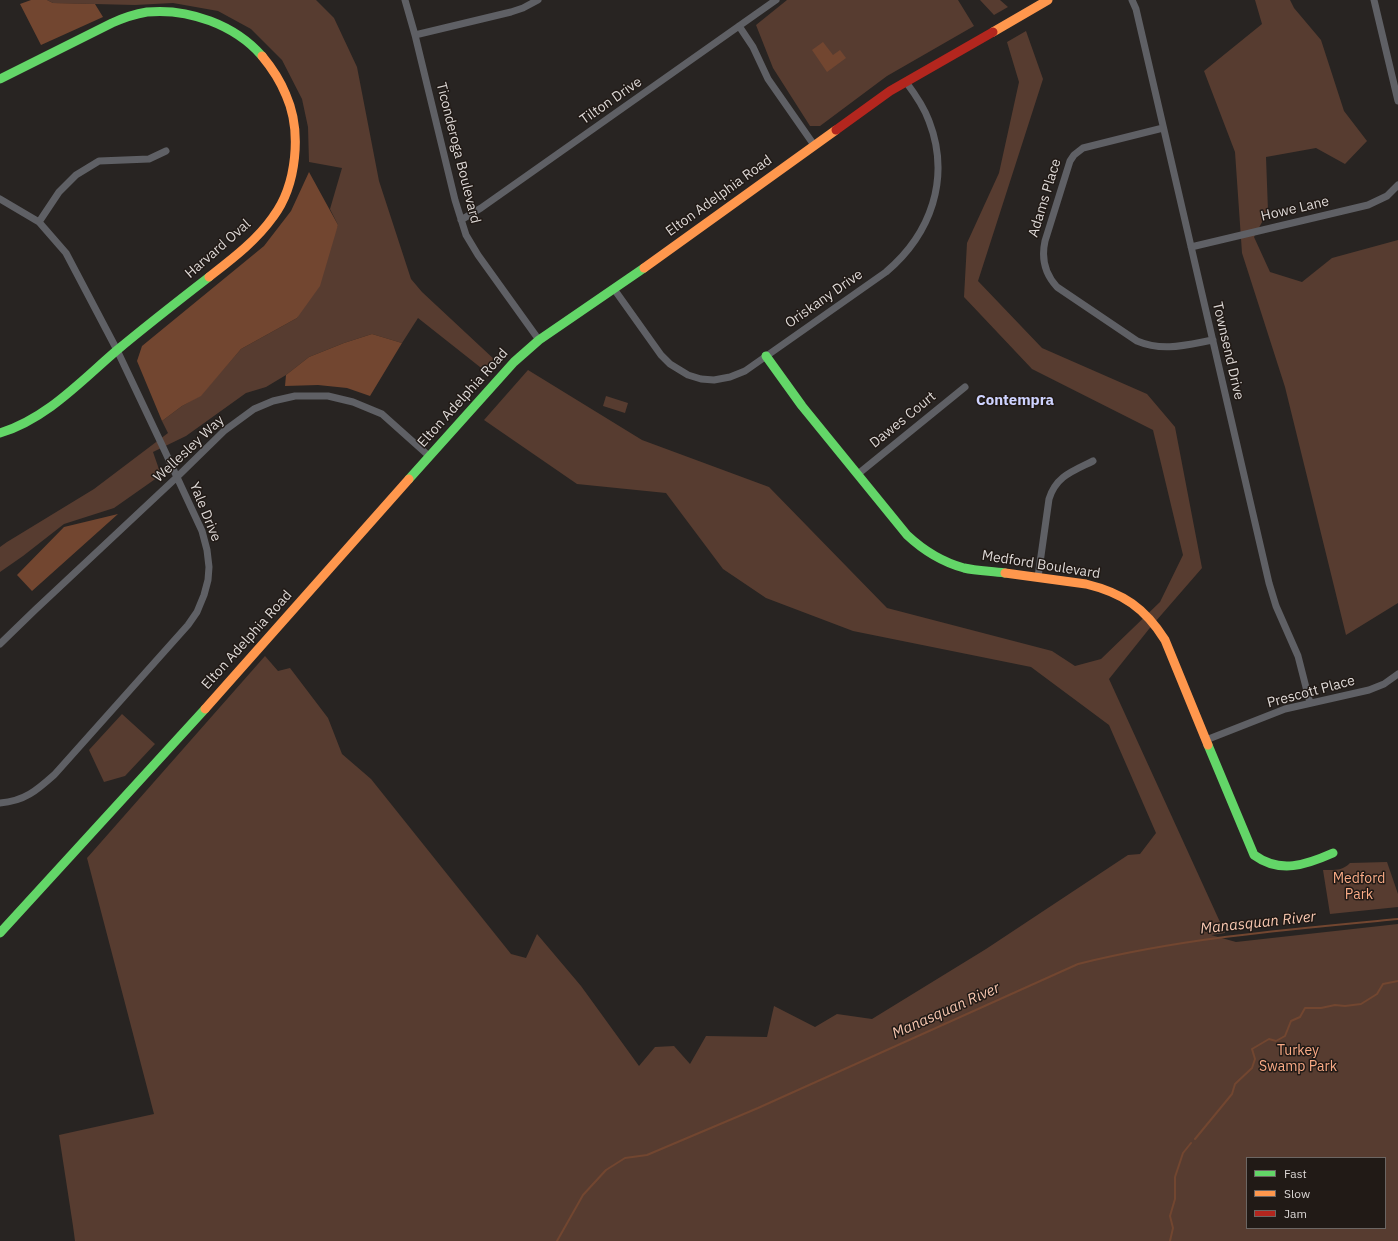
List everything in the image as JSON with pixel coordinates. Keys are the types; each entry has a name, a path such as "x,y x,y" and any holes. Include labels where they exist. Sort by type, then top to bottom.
{"street":[{"name":"Ticonderoga Boulevard","path":"405,0 466,235 478,255 539,340"},
{"path":"415,35 511,12 523,8 538,0"},
{"name":"Tilton Drive","path":"461,220 488,204 776,0"},
{"name":"Elton Adelphia Road","path":"0,933 194,721 514,362 539,340 814,145 906,82 1048,0"},
{"name":"Townsend Drive","path":"1132,0 1136,9 1269,583 1276,606 1298,656 1310,703"},
{"path":"1374,0 1398,101"},
{"name":"Harvard Oval","path":"0,79 110,24 138,14 148,12 195,14 221,24 244,38 274,70 285,92 294,121 296,135 296,149 292,176 287,191 273,217 263,230 242,250 117,350 47,410 22,425 0,432"},
{"path":"739,26 753,47 768,79 814,145"},
{"name":"Oriskany Drive","path":"614,288 661,355 675,368 688,375 714,380 730,377 745,371 886,272 898,262 918,237 926,222 933,203 938,180 938,160 935,140 919,101 906,82"},
{"name":"Adams Place","path":"1163,128 1083,148 1074,154 1070,161 1043,248 1044,263 1050,279 1062,291 1137,341 1156,347 1170,348 1213,340"},
{"path":"40,222 59,192 76,175 99,161 148,159 166,151"},
{"name":"Howe Lane","path":"1191,247 1368,205 1387,196 1398,185"},
{"name":"Yale Drive","path":"0,198 40,222 66,252 117,350 202,531 207,550 209,567 208,580 204,595 197,612 188,625 54,774 32,794 8,802 0,803"},
{"name":"Medford Boulevard","path":"766,356 802,406 907,535 919,546 933,555 965,568 1086,584 1109,590 1128,599 1152,620 1165,640 1250,849 1260,861 1271,866 1278,867 1312,863 1333,853"},
{"name":"Dawes Court","path":"858,474 965,386"},
{"name":"Wellesley Way","path":"0,644 224,431 254,409 273,401 296,396 328,396 353,402 382,414 429,456"},
{"path":"1038,577 1051,491 1061,478 1093,460"},
{"name":"Prescott Place","path":"1206,740 1278,712 1310,703 1369,690 1384,684 1398,674"}],"green space":[{"path":"47,0 316,0 334,18 357,67 379,181 411,279 422,292 496,361 485,371 418,318 402,343 372,334 309,357 286,375 266,387 246,393 186,436 153,452 161,475 114,508 64,524 0,572 0,547 94,489 168,433 162,421 182,406 201,395 241,349 297,318 338,225 330,209 342,168 309,162 308,127 302,99 282,60 251,29 218,11 173,3 135,5 53,3"},
{"path":"787,0 958,0 974,26 887,76 820,126 810,126 773,68 756,25"},
{"path":"980,0 1000,0 1008,7 994,15"},
{"path":"1255,0 1290,0 1294,8 1321,40 1344,111 1367,141 1345,164 1316,148 1266,157 1268,211 1254,237 1270,272 1302,282 1332,258 1398,240 1398,603 1346,635 1285,387 1242,253 1235,152 1204,71 1262,24"},
{"name":"Turkey Swamp Park","path":"1026,31 1043,79 978,281 1042,348 1147,394 1175,427 1202,568 1149,629 1109,679 1225,933 1211,935 1236,942 1398,924 1398,1241 75,1241 59,1135 154,1114 87,858 265,656 278,671 290,668 328,718 342,754 371,779 511,954 526,958 537,934 581,986 639,1066 655,1047 674,1046 690,1064 706,1036 767,1037 774,1006 815,1027 837,1014 872,1019 986,949 1128,855 1140,854 1156,833 1109,725 1031,667 853,631 766,598 723,569 666,493 577,484 484,420 528,370 642,440 769,487 887,608 1052,651 1075,666 1101,659 1160,602 1183,555 1153,430 1032,369 964,297 967,243 999,173 1019,82 1007,42"},
{"path":"606,396 628,403 625,413 603,406"},
{"path":"122,714 155,744 125,776 104,782 89,750"},
{"name":"Medford Park","path":"1387,862 1398,894 1398,907 1330,914 1323,870 1341,869 1350,863"}],"shaded area":[{"path":"31,0 47,0 53,3 95,4 103,17 41,45 20,4"},
{"path":"823,42 833,55 840,50 846,58 827,72 812,50"},
{"path":"309,172 338,225 320,286 297,318 241,349 201,396 182,406 162,421 137,361 142,346 264,246 291,211"},
{"path":"372,334 402,343 370,396 347,388 318,385 285,386 286,375 309,357"},
{"path":"118,514 32,591 17,575 64,527"}],"waterway":[{"name":"Manasquan River","path":"557,1241 583,1195 606,1170 625,1158 647,1155 758,1108 1078,964 1157,947 1197,941 1277,931 1398,919"},
{"path":"1195,1139 1232,1094 1235,1084 1252,1068 1255,1059 1252,1049 1269,1039 1276,1041 1285,1036 1291,1021 1300,1017 1305,1008 1361,1004 1377,994 1383,984 1398,981"},
{"path":"1170,1241 1173,1228 1170,1216 1175,1199 1175,1177 1183,1153 1191,1143"}],"traffic: fast":[{"path":"0,79 112,23 129,16 147,12 163,11 179,13 210,21 239,35 262,56"},
{"path":"409,479 514,362 539,340 644,268"},
{"path":"0,433 17,427 32,419 62,398 116,351 209,277"},
{"path":"766,356 802,406 907,535 933,555 948,562 974,570 1005,573"},
{"path":"0,933 205,709"},
{"path":"1208,745 1254,855 1264,861 1274,864 1293,866 1313,861 1333,853"}],"traffic: slow":[{"path":"993,32 1048,0"},
{"path":"209,277 243,249 266,226 281,204 292,174 295,141 291,109 278,79 262,56"},
{"path":"644,268 836,130"},
{"path":"205,709 409,479"},
{"path":"1005,573 1086,584 1111,592 1132,603 1149,619 1165,640 1208,745"}],"traffic: jam":[{"path":"836,130 890,91 993,32"}],"district":[{"name":"Contempra","path":"1015,401"}]}
